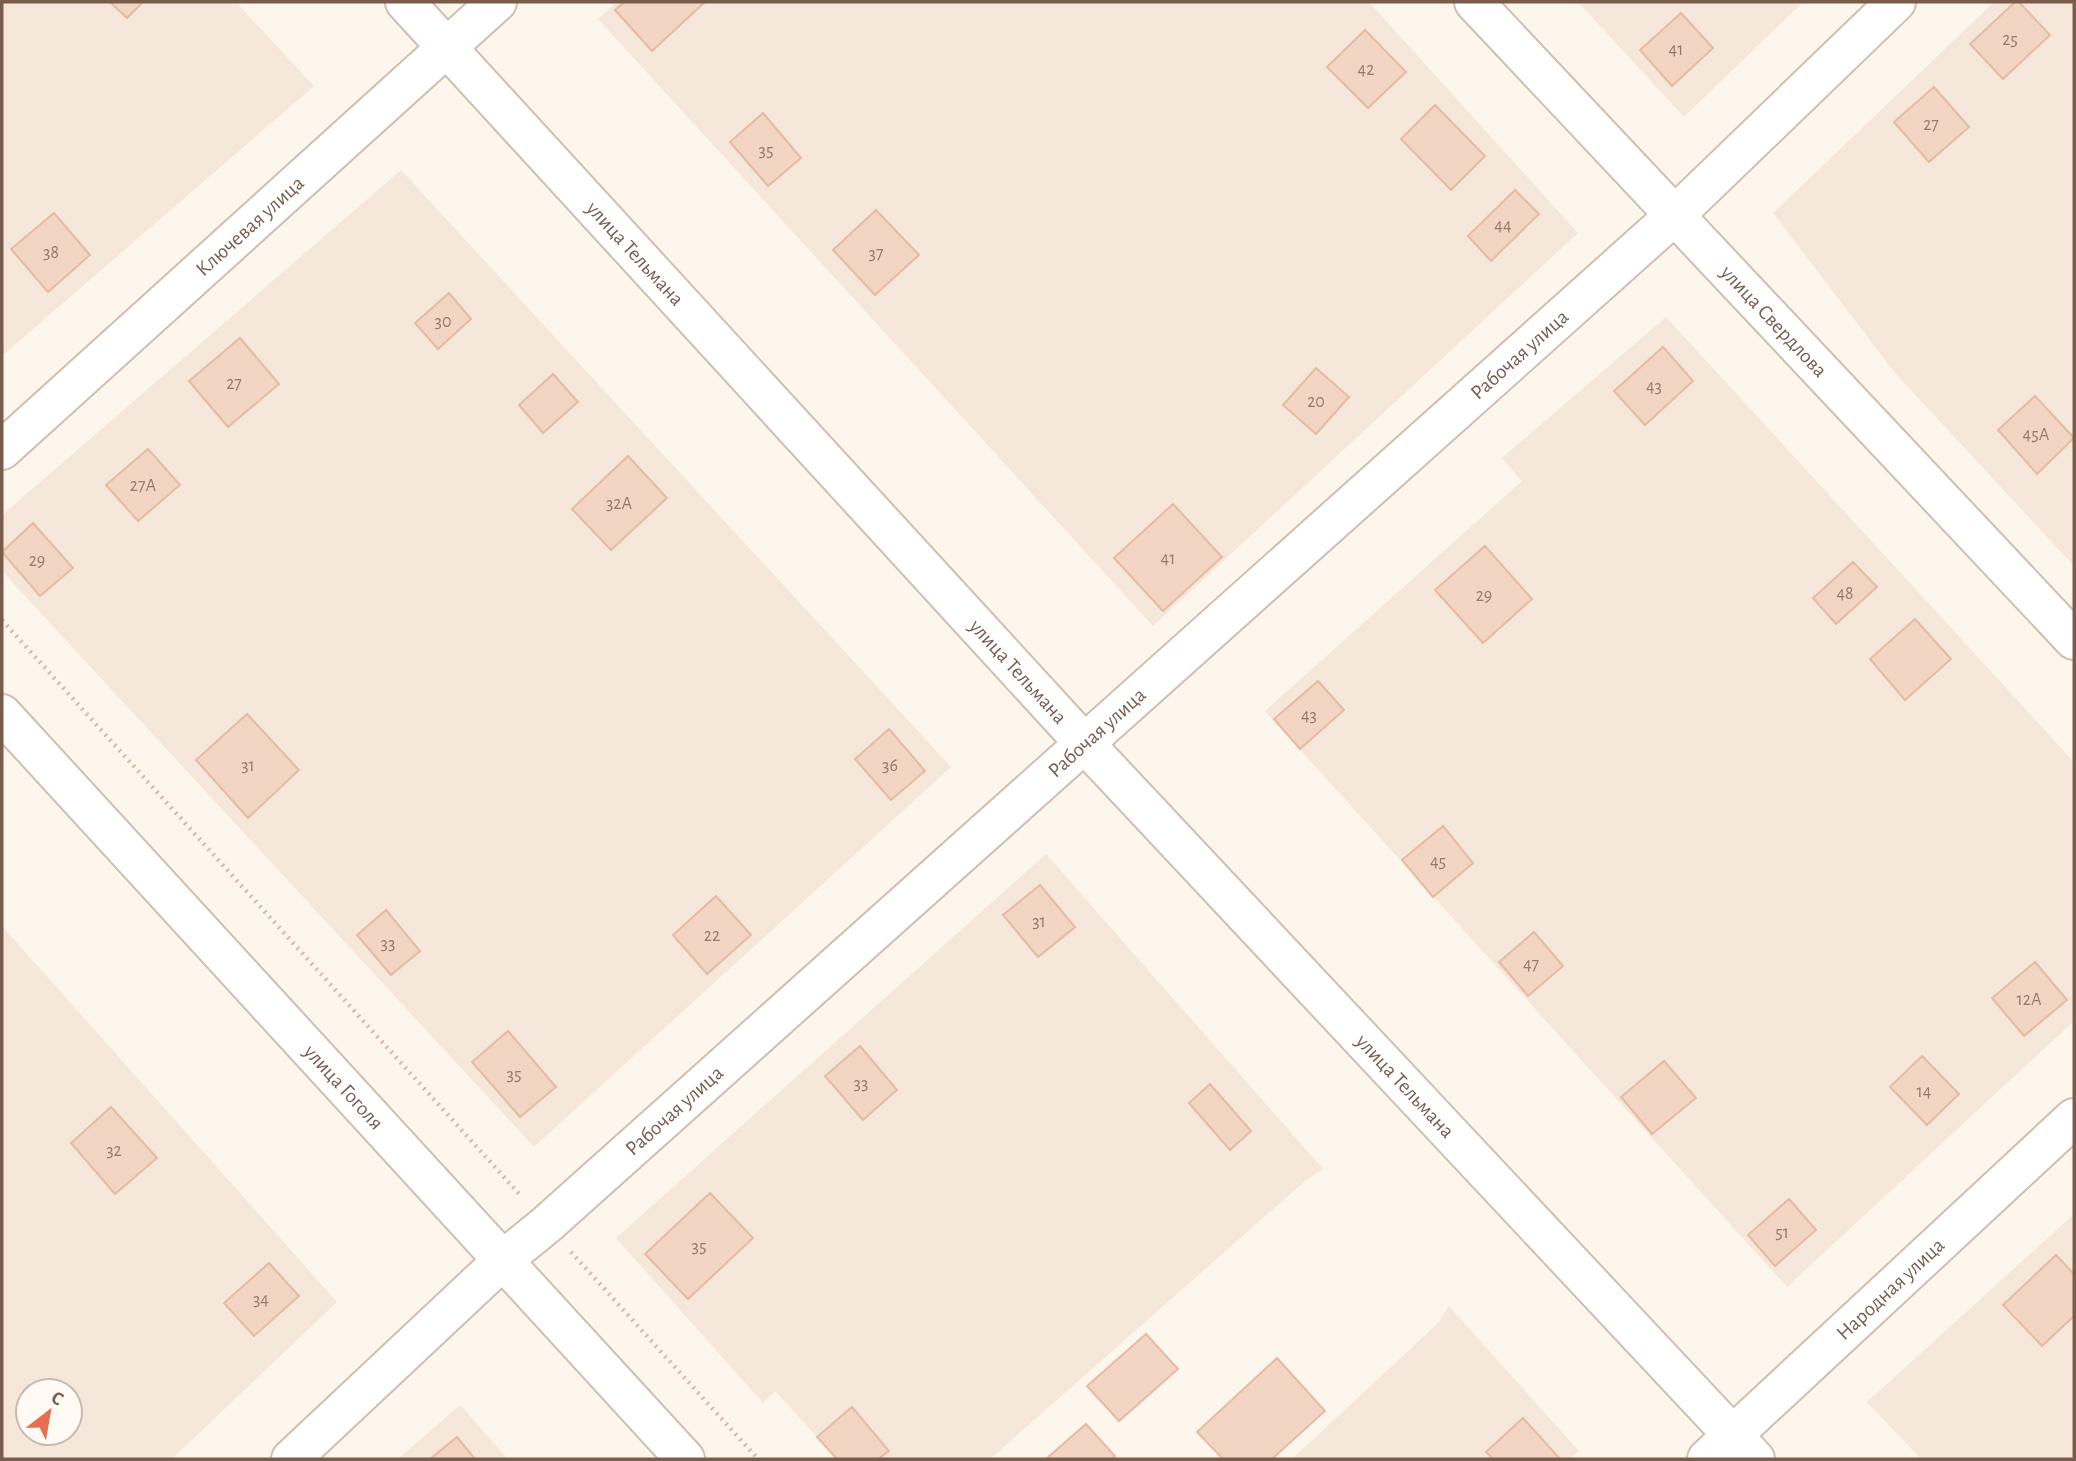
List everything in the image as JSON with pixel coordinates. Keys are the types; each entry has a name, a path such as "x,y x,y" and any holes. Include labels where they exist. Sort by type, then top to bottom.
{"street":[{"name":"улица Тельмана","path":"405,2 1732,1451"},
{"name":"Ключевая улица","path":"2,450 497,2"},
{"name":"улица Свердлова","path":"1474,2 2074,639"},
{"name":"Рабочая улица","path":"292,1459 503,1260 546,1225 1674,216 1896,2"},
{"name":"улица Гоголя","path":"2,714 685,1459"},
{"name":"Народная улица","path":"1732,1451 2074,1118"}],"path":[{"path":"2,620 758,1459"}],"shaded area":[{"path":"2,2 236,2 314,86 2,356"},
{"path":"617,2 1369,2 1578,233 1153,626 598,19"},
{"path":"1578,2 1803,2 1684,117"},
{"path":"1994,2 2074,2 2074,566 1895,373 1773,213"},
{"path":"401,170 951,767 534,1147 2,571 2,515"},
{"path":"1666,317 2074,762 2074,1021 1787,1287 1265,711 1522,481 1502,458"},
{"path":"1046,854 1323,1169 1305,1181 990,1459 837,1459 775,1391 763,1403 616,1238"},
{"path":"2,926 337,1302 172,1459 2,1459"},
{"path":"2074,1214 2074,1459 1921,1459 1867,1402"},
{"path":"1449,1306 1579,1451 1570,1459 1292,1459 1438,1323"},
{"path":"460,1405 508,1459 398,1459"}],"building":[{"path":"110,2 143,2 127,18"},
{"path":"624,2 705,2 652,51 615,10"},
{"path":"2015,2 2019,2 2050,35 2003,79 1970,44"},
{"path":"1681,13 1713,48 1672,86 1640,50"},
{"path":"1365,30 1406,72 1368,108 1327,67"},
{"path":"1934,87 1969,127 1929,162 1894,122"},
{"path":"1435,105 1485,156 1451,190 1401,139"},
{"path":"763,113 801,158 768,186 730,142"},
{"path":"1515,190 1539,214 1491,261 1468,236"},
{"path":"876,210 919,255 875,295 833,250"},
{"path":"54,213 90,255 48,292 11,249"},
{"path":"449,293 471,319 438,349 415,323"},
{"path":"240,338 279,384 228,427 189,381"},
{"path":"1663,347 1693,381 1645,425 1614,391"},
{"path":"1316,368 1349,397 1316,434 1283,405"},
{"path":"553,374 578,402 543,433 519,405"},
{"path":"2035,396 2074,438 2037,474 1998,430"},
{"path":"148,449 180,485 138,521 106,485"},
{"path":"628,456 667,498 611,550 572,509"},
{"path":"1173,504 1222,557 1163,611 1114,558"},
{"path":"33,523 73,568 40,596 2,552"},
{"path":"1485,546 1532,599 1483,643 1435,590"},
{"path":"1853,562 1877,587 1836,624 1813,598"},
{"path":"1915,619 1951,659 1905,700 1870,659"},
{"path":"1318,681 1344,710 1300,749 1274,719"},
{"path":"247,714 299,770 248,818 196,760"},
{"path":"889,729 925,771 891,800 855,759"},
{"path":"1443,826 1473,863 1433,897 1402,860"},
{"path":"1040,885 1075,927 1038,957 1003,915"},
{"path":"716,896 751,935 707,974 673,935"},
{"path":"386,910 420,951 391,975 357,935"},
{"path":"1534,932 1563,966 1528,996 1499,962"},
{"path":"2035,962 2067,1000 2024,1036 1992,998"},
{"path":"508,1031 556,1087 520,1117 472,1062"},
{"path":"860,1046 897,1090 863,1120 825,1076"},
{"path":"1922,1056 1959,1094 1927,1125 1890,1087"},
{"path":"1664,1061 1696,1098 1652,1134 1621,1097"},
{"path":"1210,1084 1251,1131 1230,1150 1189,1103"},
{"path":"111,1107 157,1158 115,1194 71,1143"},
{"path":"710,1193 753,1238 688,1299 645,1254"},
{"path":"1789,1199 1816,1230 1775,1266 1748,1235"},
{"path":"2056,1255 2074,1274 2074,1316 2042,1346 2003,1305"},
{"path":"269,1263 299,1296 254,1336 224,1303"},
{"path":"1146,1334 1178,1369 1119,1421 1087,1386"},
{"path":"1277,1358 1325,1411 1272,1459 1223,1459 1197,1432"},
{"path":"852,1407 889,1451 878,1459 837,1459 817,1437"},
{"path":"1523,1418 1560,1459 1493,1459 1486,1452"},
{"path":"1086,1424 1115,1456 1111,1459 1046,1459"},
{"path":"457,1437 475,1459 430,1459"}]}
